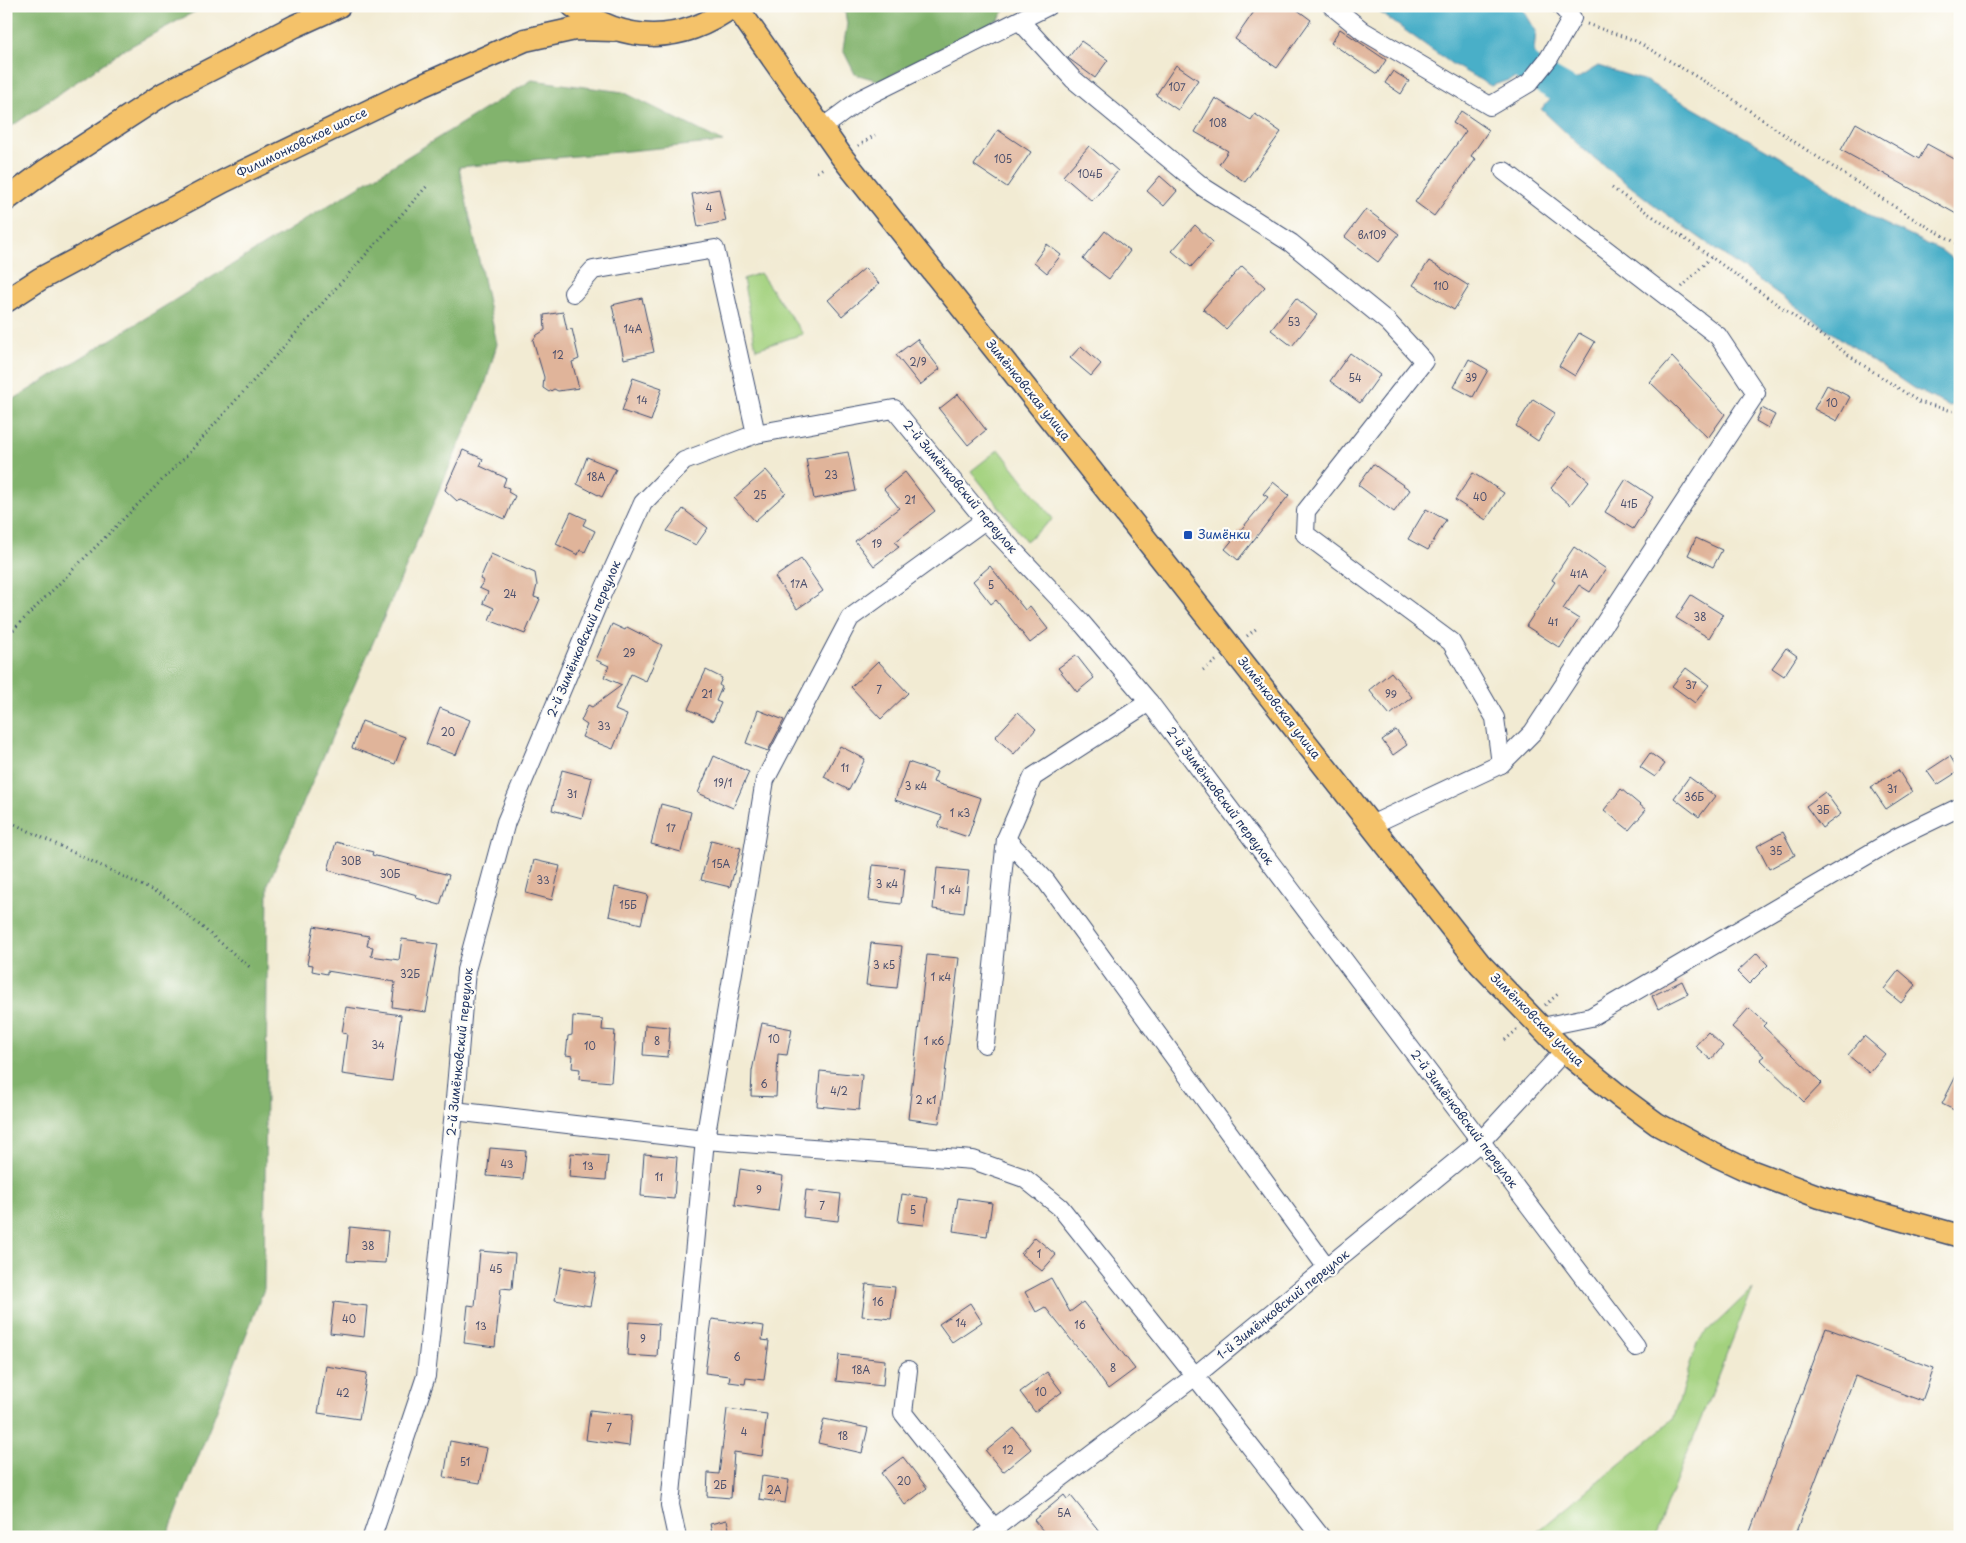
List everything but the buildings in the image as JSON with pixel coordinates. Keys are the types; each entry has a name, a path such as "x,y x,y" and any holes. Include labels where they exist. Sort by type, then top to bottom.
{"main road":[{"path":"6,200 165,93 295,26 339,6"},
{"name":"Филимонковское шоссе","path":"573,6 587,17 614,30"},
{"name":"Филимонковское шоссе","path":"6,301 40,279 224,181 430,82 525,40 575,29 614,30 632,34 668,34 686,31 704,24 734,6"},
{"name":"Зимёнковская улица","path":"734,6 842,156 1480,964 1564,1051 1657,1124 1745,1169 1820,1197 1960,1236"}],"street":[{"path":"1332,6 1363,31 1490,106 1529,84 1550,58 1567,12"},
{"path":"822,128 861,99 1020,21 1041,7"},
{"path":"1020,21 1073,79 1203,187 1291,243 1388,322 1424,362 1306,511 1305,534 1452,642 1495,718 1501,764"},
{"path":"1371,825 1501,764 1533,732 1756,392 1718,336 1504,171"},
{"path":"573,293 592,270 715,249 756,434"},
{"name":"2-й Зимёнковский переулок","path":"372,1537 426,1376 454,1111 466,970 506,822 600,596 643,503 684,462 756,434 894,409 985,520 1081,622 1150,702 1636,1347"},
{"path":"677,1537 670,1505 704,1140 765,780 850,618 985,520"},
{"path":"986,1044 1006,839 1034,777 1150,702"},
{"path":"1542,1027 1591,1017 1898,837 1960,807"},
{"path":"1006,839 1046,881 1328,1269"},
{"name":"1-й Зимёнковский переулок","path":"989,1532 1196,1376 1481,1142 1564,1051"},
{"path":"454,1111 704,1140 972,1160 1024,1178 1060,1207 1196,1376 1321,1537"},
{"path":"908,1370 903,1413 989,1532"}],"path":[{"path":"1567,12 1636,41 1724,93 1805,150 1909,216 1960,245"},
{"path":"6,637 188,454 427,186"},
{"path":"1612,188 1857,362 1919,402 1960,412"},
{"path":"1682,287 1711,257"},
{"path":"6,820 166,897 252,969"}],"green space":[{"path":"6,6 205,6 120,52 6,130"},
{"path":"844,6 1007,6 999,19 880,81 855,74 843,50 847,24"},
{"path":"532,80 623,92 723,142 459,167 497,344 485,385 268,884 264,1289 167,1537 6,1537 6,404"},
{"path":"760,273 803,334 756,349 743,279"},
{"path":"999,449 1053,519 1026,541 971,471"},
{"path":"1753,1288 1654,1537 1531,1537 1673,1420 1697,1342"}],"water":[{"path":"1371,6 1521,6 1536,31 1532,72 1491,86 1452,64"},
{"path":"1598,66 1646,81 1799,168 1879,221 1942,251 1960,265 1960,404 1949,406 1913,388 1851,346 1658,208 1584,150 1541,109 1562,88"}],"waterway":[{"path":"1449,6 1532,72 1598,109"}],"place":[{"name":"Зимёнки","path":"1188,535"}]}
